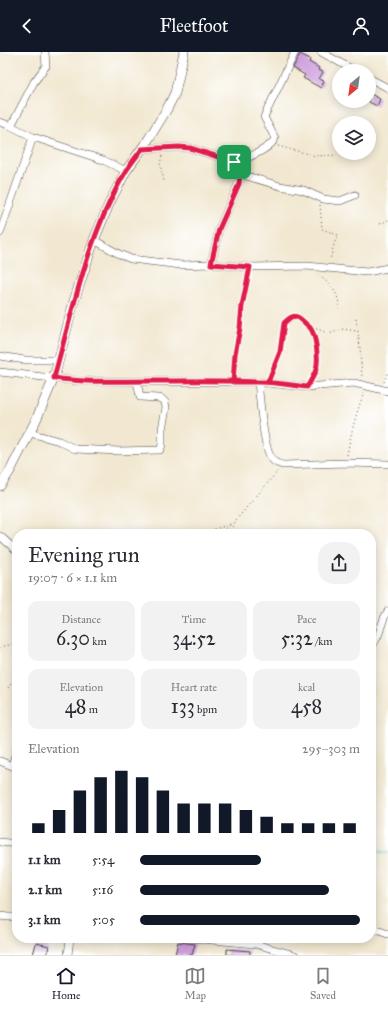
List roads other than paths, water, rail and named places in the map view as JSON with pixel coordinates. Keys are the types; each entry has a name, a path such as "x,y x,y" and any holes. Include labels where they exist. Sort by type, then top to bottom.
{"street":[{"path":"12,126 34,82 46,66 45,52"},
{"path":"0,486 10,471 30,433 54,378 74,301 94,240 110,202 126,171 167,110 175,93 184,52"},
{"path":"142,149 179,147 190,148 234,162 243,160 270,146 274,142 275,138 264,117 295,52"},
{"path":"321,52 330,54 345,64"},
{"path":"376,82 388,88"},
{"path":"0,122 12,126 33,137 103,160 126,171"},
{"path":"0,233 33,137"},
{"path":"211,264 223,217 238,187 240,174 234,162"},
{"path":"240,174 280,186 303,190 323,199 340,200 355,195"},
{"path":"94,240 131,259 181,265 211,264 250,267 307,266 367,272 388,268"},
{"path":"0,356 25,360 59,360"},
{"path":"0,372 78,381 268,382 307,387 354,383 385,390"},
{"path":"30,433 59,441 75,449 119,451 160,450 162,445 162,429 166,408 165,402 158,398 140,397 137,381"},
{"path":"258,382 265,441 269,455 274,462 283,465 346,463 388,464"},
{"path":"0,536 12,547"},
{"path":"376,639 388,611"},
{"path":"0,761 12,765"},
{"path":"0,842 12,843"},
{"path":"0,916 12,917"},
{"path":"376,930 388,934"},
{"path":"68,955 69,943"},
{"path":"244,943 255,944 295,955"}],"waterway":[{"path":"376,851 388,853"}]}
